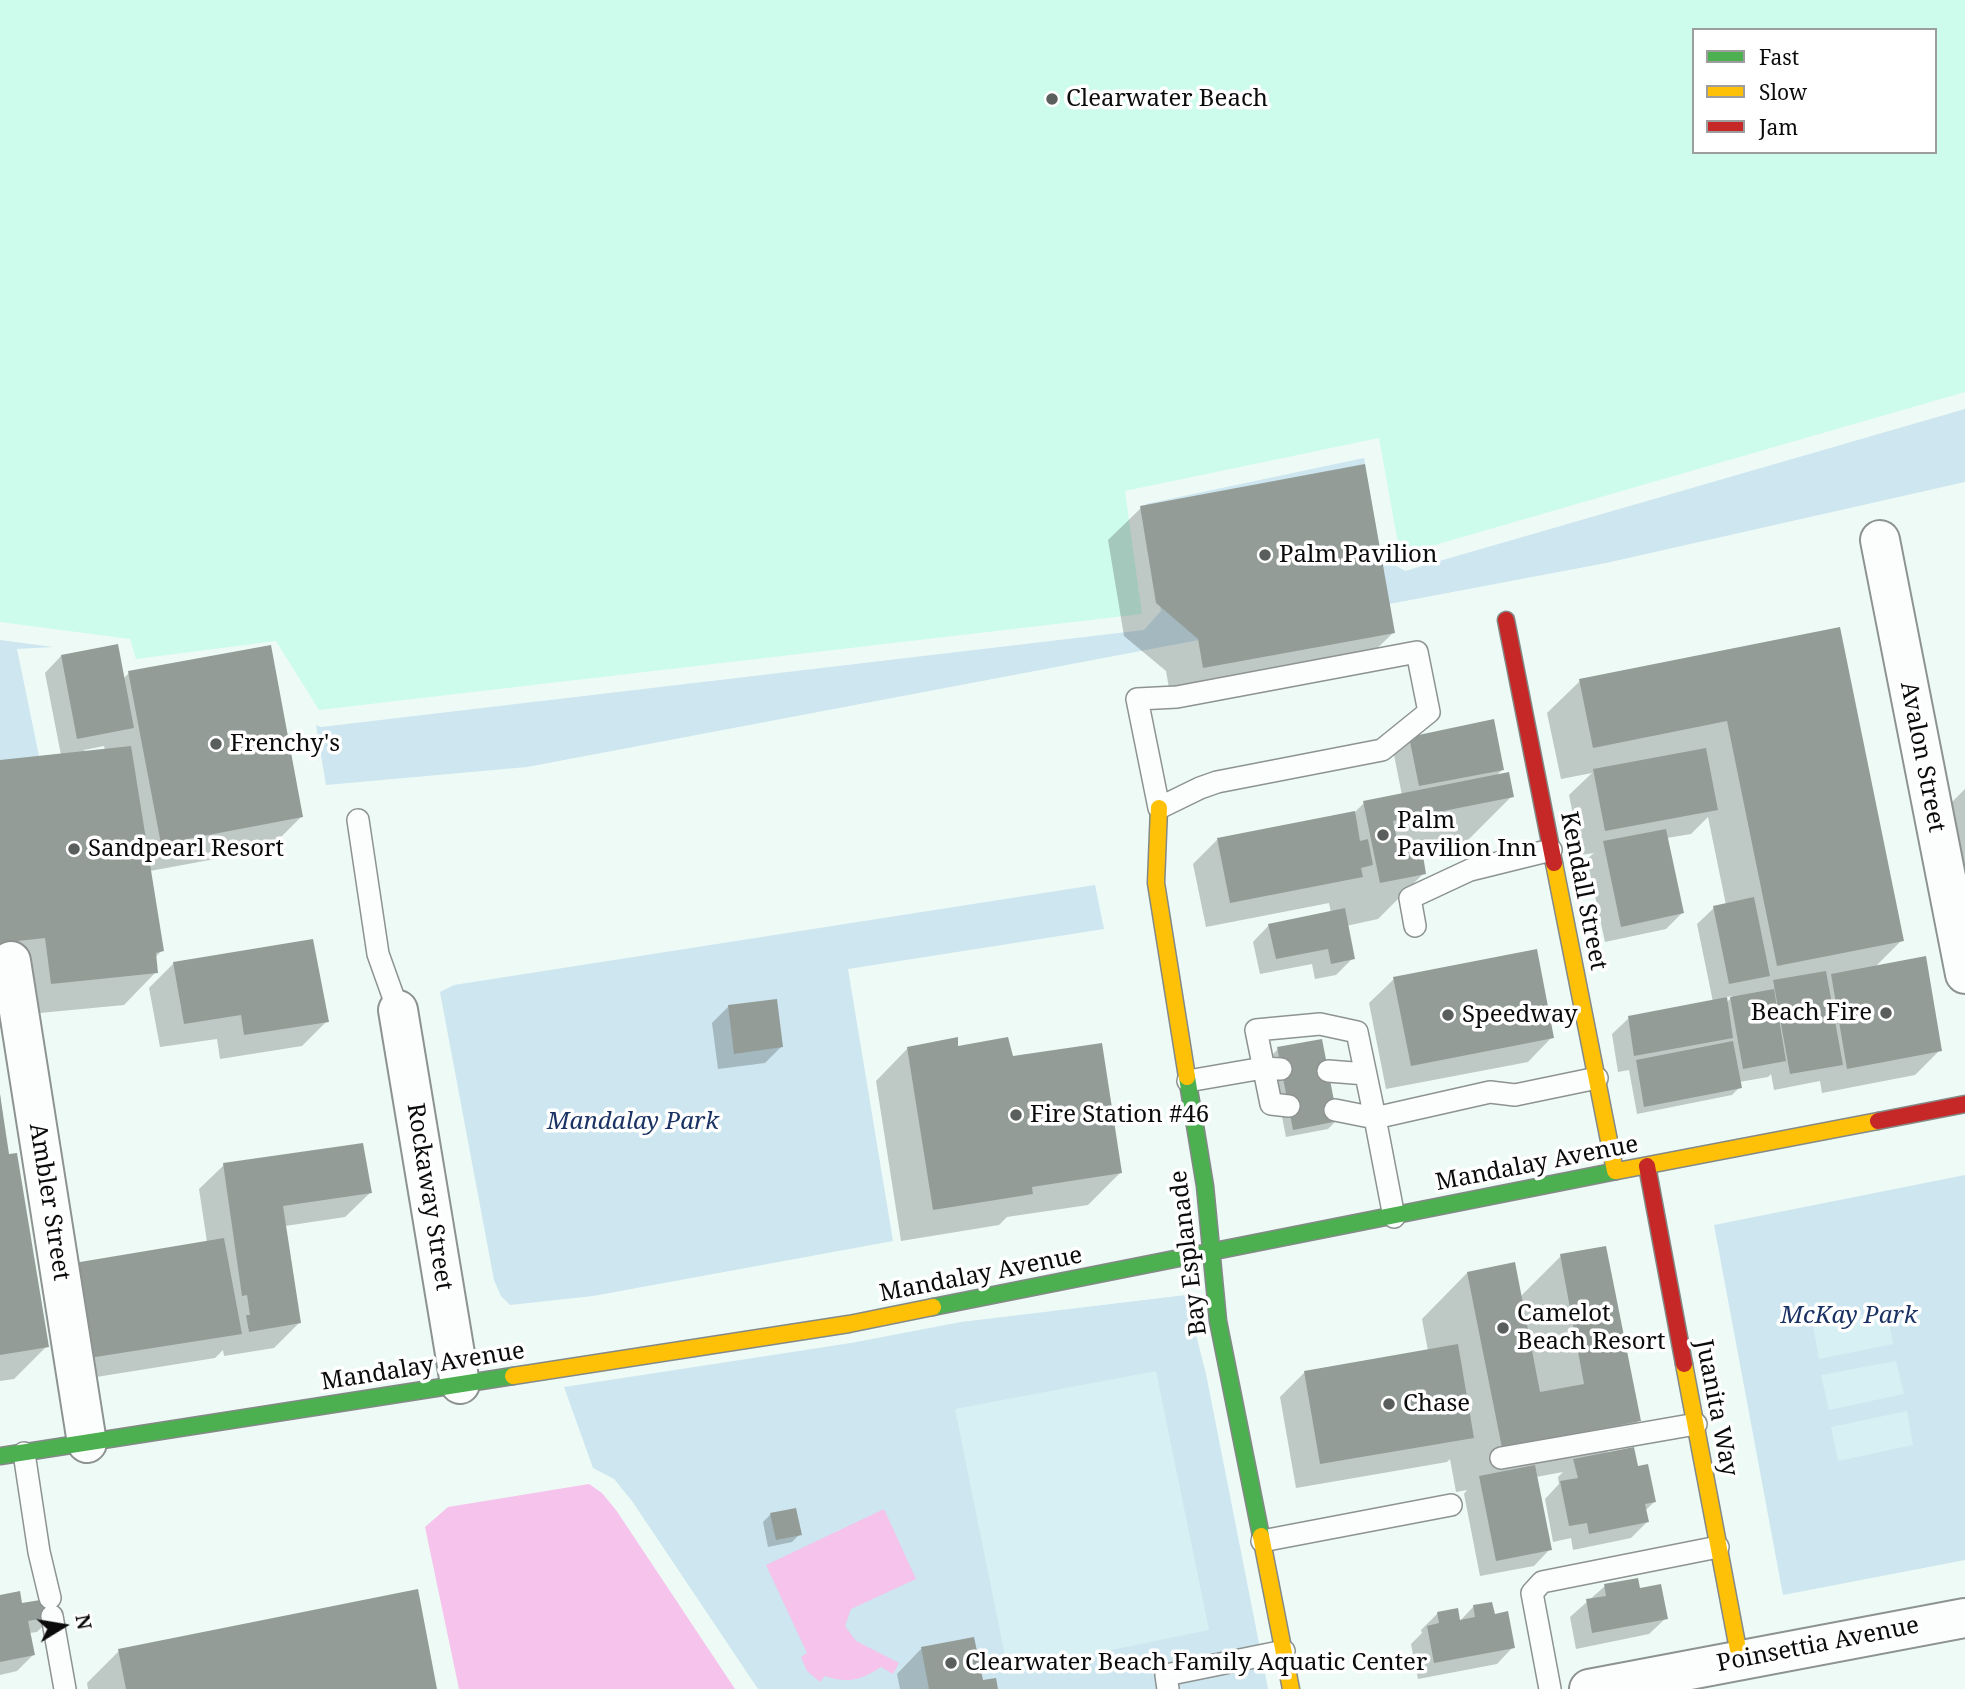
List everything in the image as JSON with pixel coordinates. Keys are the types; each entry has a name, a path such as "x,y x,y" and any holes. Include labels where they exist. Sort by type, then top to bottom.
{"street":[{"name":"Avalon Street","path":"1880,540 1965,974"},
{"name":"Kendall Street","path":"1506,620 1615,1171"},
{"name":"Bay Esplanade","path":"1159,808 1156,883 1205,1186 1219,1321 1291,1689"},
{"name":"Ambler Street","path":"11,961 87,1443"},
{"name":"Rockaway Street","path":"398,1010 460,1384"},
{"name":"Mandalay Avenue","path":"0,1456 849,1324 1965,1104"},
{"name":"Juanita Way","path":"1647,1166 1740,1660"},
{"name":"Poinsettia Avenue","path":"1589,1689 1965,1618"}],"lane":[{"path":"1417,652 1429,712 1382,750 1217,782 1159,808 1137,699 1177,697 1417,652"},
{"path":"358,820 378,954 398,1010"},
{"path":"1415,926 1410,898 1470,870 1552,850"},
{"path":"1289,1106 1271,1104 1272,1069 1256,1030 1320,1024 1357,1032 1394,1217"},
{"path":"1188,1081 1272,1069"},
{"path":"1328,1071 1366,1074"},
{"path":"1335,1110 1375,1118 1490,1092 1515,1095 1597,1078"},
{"path":"1502,1458 1696,1424"},
{"path":"24,1453 39,1552 65,1689"},
{"path":"1262,1541 1451,1505"},
{"path":"1550,1689 1532,1593 1542,1582 1718,1547"},
{"path":"1168,1689 1166,1675 1284,1651"}],"green space":[{"path":"1965,409 1965,482 1606,563 527,767 326,785 316,725 321,727 1144,630 1161,611 1146,504 1364,458 1381,557 1405,571"},
{"path":"0,640 53,647 17,649 46,790 0,796"},
{"name":"Mandalay Park","path":"1095,885 1104,929 848,969 893,1241 593,1296 510,1305 501,1296 494,1280 440,992 454,985"},
{"name":"McKay Park","path":"1965,1175 1965,1560 1783,1595 1714,1225"},
{"path":"1186,1295 1206,1374 1268,1689 758,1689 632,1501 614,1479 593,1468 564,1387 851,1343 961,1322"}],"sand":[{"path":"0,0 1965,0 1965,392 1400,555 1379,438 1125,491 1142,614 319,710 276,641 136,659 130,639 0,622"}],"shaded area":[{"path":"1887,1309 1893,1344 1819,1359 1813,1325"},
{"path":"1896,1361 1904,1394 1829,1410 1821,1375"},
{"path":"1156,1371 1209,1630 1008,1671 955,1409"},
{"path":"1907,1411 1913,1445 1838,1461 1831,1427"},
{"path":"589,1484 602,1493 616,1510 735,1689 459,1689 425,1527 448,1507"},
{"path":"884,1509 916,1579 851,1609 845,1626 856,1641 899,1663 893,1674 881,1667 854,1679 840,1680 825,1676 820,1682 807,1671 801,1657 807,1653 766,1565"}],"building":[{"name":"Palm Pavilion","path":"1365,464 1395,633 1203,668 1198,639 1156,603 1140,506"},
{"path":"1840,627 1904,941 1777,966 1727,721 1593,748 1579,679"},
{"path":"118,644 134,728 77,739 61,655"},
{"name":"Frenchy's","path":"271,645 303,817 161,844 128,671"},
{"path":"1494,719 1504,770 1419,786 1409,737"},
{"name":"Sandpearl Resort","path":"131,746 164,951 156,953 158,973 51,984 45,938 0,943 0,760"},
{"path":"1706,748 1718,810 1605,831 1593,769"},
{"name":"Palm Pavilion Inn","path":"1509,772 1514,797 1393,821 1400,853 1422,849 1426,874 1380,883 1363,801"},
{"path":"1355,811 1360,841 1368,839 1373,865 1361,868 1363,877 1230,903 1217,838"},
{"path":"1666,829 1684,913 1621,927 1603,841"},
{"path":"1754,897 1770,976 1729,984 1713,906"},
{"path":"1345,908 1355,959 1331,964 1328,949 1276,959 1268,924"},
{"path":"313,939 329,1022 244,1035 241,1015 184,1024 173,962"},
{"path":"1537,949 1554,1038 1411,1066 1393,977"},
{"name":"Beach Fire","path":"1926,956 1942,1051 1847,1069 1831,974"},
{"path":"1826,971 1843,1065 1790,1074 1773,980"},
{"path":"1774,989 1786,1061 1743,1069 1730,997"},
{"path":"1727,997 1733,1038 1634,1056 1628,1016"},
{"path":"777,999 783,1047 734,1054 728,1005"},
{"name":"Fire Station #46","path":"958,1037 958,1046 1008,1037 1013,1056 1102,1043 1122,1173 1032,1187 1033,1194 933,1210 907,1047"},
{"path":"1322,1039 1338,1121 1293,1130 1277,1047"},
{"path":"1733,1041 1742,1088 1644,1107 1636,1060"},
{"path":"0,1094 9,1154 17,1153 49,1347 0,1355"},
{"path":"363,1143 372,1193 283,1206 301,1323 249,1332 247,1295 242,1296 223,1163"},
{"path":"224,1238 242,1334 89,1358 73,1268 80,1262"},
{"name":"Camelot Beach Resort","path":"1606,1246 1641,1421 1502,1448 1467,1272 1515,1262 1540,1392 1584,1384 1560,1254"},
{"name":"Chase","path":"1458,1344 1474,1438 1320,1464 1304,1371"},
{"path":"1634,1447 1638,1466 1648,1464 1656,1502 1645,1504 1649,1522 1589,1534 1587,1523 1569,1526 1560,1481 1578,1478 1573,1459"},
{"path":"1535,1465 1552,1550 1496,1561 1479,1476"},
{"path":"796,1508 802,1535 776,1540 770,1513"},
{"path":"1638,1578 1640,1588 1661,1584 1668,1619 1592,1633 1586,1599 1606,1596 1604,1584"},
{"path":"418,1589 437,1689 126,1689 118,1649"},
{"path":"20,1591 22,1603 52,1598 56,1616 28,1621 35,1655 0,1662 0,1595"},
{"path":"1492,1602 1495,1614 1508,1611 1515,1648 1434,1663 1427,1626 1439,1623 1437,1612 1458,1608 1460,1620 1475,1617 1473,1605"},
{"name":"Clearwater Beach Family Aquatic Center","path":"974,1637 983,1680 996,1678 998,1689 929,1689 921,1647"}],"traffic: fast":[{"path":"1187,1077 1205,1186 1218,1321 1261,1536"},
{"path":"933,1307 1617,1171"},
{"path":"0,1456 513,1376"}],"traffic: slow":[{"path":"1159,808 1156,883 1187,1077"},
{"path":"1554,863 1615,1171"},
{"path":"1617,1171 1878,1121"},
{"path":"513,1376 849,1324 933,1307"},
{"path":"1684,1364 1740,1660"},
{"path":"1261,1536 1291,1689"}],"traffic: jam":[{"path":"1506,620 1554,863"},
{"path":"1878,1121 1965,1104"},
{"path":"1647,1166 1684,1364"}],"place":[{"name":"Clearwater Beach","path":"1052,99"},
{"name":"Palm Pavilion","path":"1265,555"},
{"name":"Frenchy's","path":"216,744"},
{"name":"Palm Pavilion Inn","path":"1383,835"},
{"name":"Sandpearl Resort","path":"74,849"},
{"name":"Beach Fire","path":"1886,1013"},
{"name":"Speedway","path":"1448,1015"},
{"name":"Fire Station #46","path":"1016,1115"},
{"name":"Camelot Beach Resort","path":"1503,1328"},
{"name":"Chase","path":"1389,1404"},
{"name":"Clearwater Beach Family Aquatic Center","path":"951,1663"}]}
